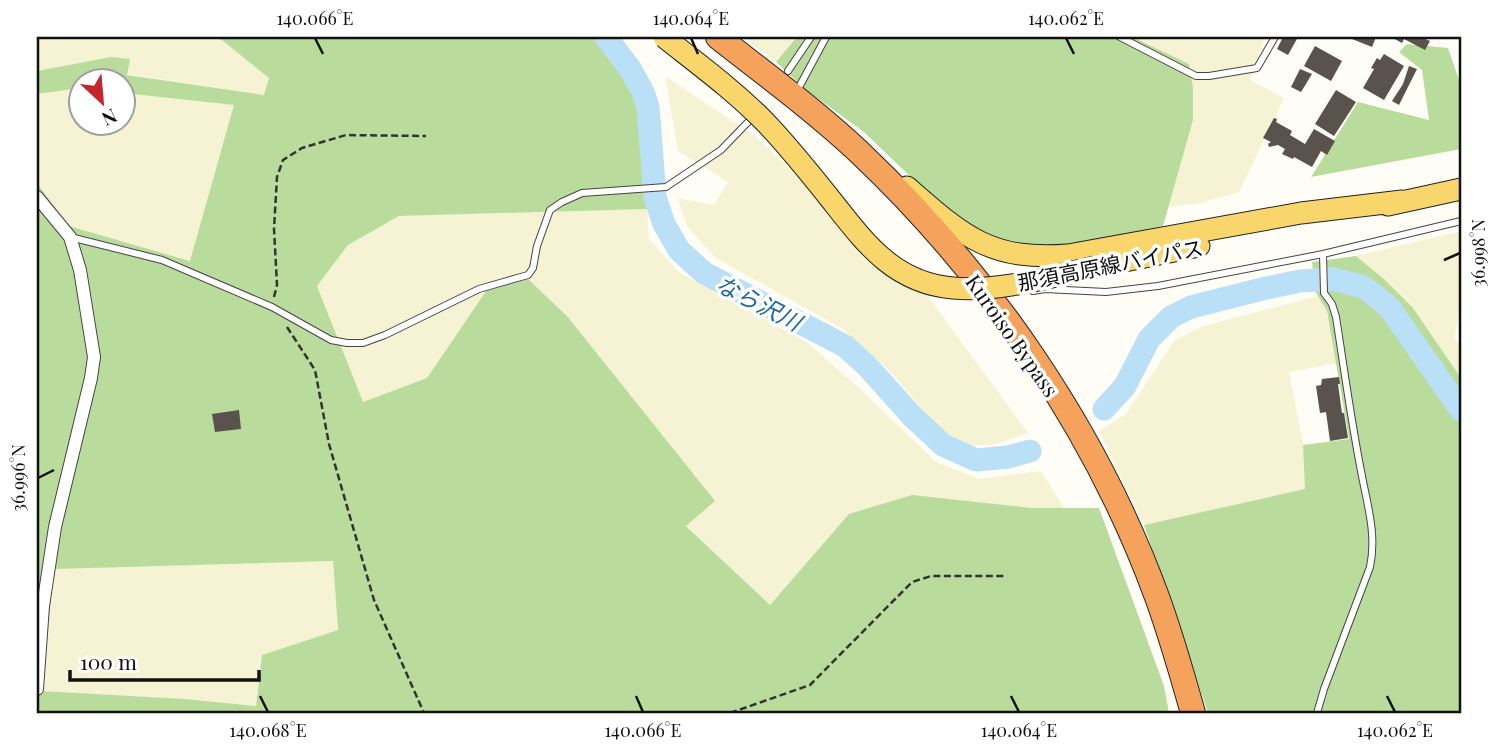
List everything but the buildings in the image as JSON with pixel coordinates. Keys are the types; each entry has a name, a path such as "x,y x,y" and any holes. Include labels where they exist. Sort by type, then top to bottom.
{"highway":[{"name":"Kuroiso Bypass","path":"718,37 823,120 855,149 997,297 1069,415 1124,519 1156,595 1193,713"}],"main road":[{"name":"那須高原線バイパス","path":"664,37 763,120 876,254 893,267 933,285 973,289 1022,282 1297,226 1461,188"},
{"name":"那須高原線バイパス","path":"823,120 884,167 949,223 996,250 1016,255 1041,257 1068,254 1301,213 1402,201"}],"street":[{"path":"37,197 69,237 80,270 94,358 92,378 53,541 43,606 37,689"}],"lane":[{"path":"788,71 811,37"},
{"path":"794,97 826,37"},
{"path":"1120,37 1196,75 1209,76 1257,68 1275,37"},
{"path":"69,237 162,260 272,307 331,340 346,344 363,342 385,335 479,289 528,275 533,268 537,246 550,210 582,193 666,187 721,150 748,122"},
{"path":"1025,293 1045,289 1106,292 1158,286 1323,254 1461,220"},
{"path":"1317,713 1370,567 1374,549 1336,317 1332,304 1324,293 1323,254"}],"path":[{"path":"424,713 374,600 329,444 315,370 302,347 272,307 276,285 274,229 277,177 283,160 302,149 346,135 426,136"},
{"path":"730,713 810,685 912,582 931,576 1004,576"}],"shaded area":[{"path":"37,37 218,37 270,78 264,95 136,76 136,66 128,66 130,59 37,71"},
{"path":"743,37 797,37 776,62"},
{"path":"1132,37 1265,37 1250,80 1284,98 1239,192 1200,203 1168,207 1193,120"},
{"path":"665,76 754,135 803,181 861,255 887,275 927,295 1028,433 996,444 968,446 941,431 890,371 841,328 716,258 687,227 678,198 714,205 728,182 678,151"},
{"path":"66,90 66,136 136,136 136,94 235,105 191,261 69,226 37,183 37,94"},
{"path":"647,209 649,239 680,273 808,343 936,462 979,479 1041,471 1064,508 849,514 770,605 686,525 714,501 567,316 528,279 486,291 427,378 363,403 317,286 348,245 399,216"},
{"path":"1461,231 1461,306 1454,338 1461,345 1461,378 1413,308 1356,256"},
{"path":"1318,296 1327,311 1337,363 1289,372 1303,445 1306,489 1144,525 1099,431 1126,414 1175,340 1203,326"},
{"path":"333,561 338,630 262,655 256,706 42,691 54,568"}],"green space":[{"path":"218,37 596,37 634,93 643,136 647,209 399,216 348,245 317,286 363,402 427,378 486,291 528,279 567,316 715,501 686,526 770,605 849,514 912,495 1031,508 1099,508 1164,686 1169,713 37,713 37,183 69,226 190,261 234,105 136,94 136,76 264,95 269,78","holes":["333,561 338,630 262,655 256,706 42,691 54,569"]},
{"path":"797,37 1132,37 1189,64 1193,88 1193,120 1163,226 1085,244 1043,248 995,241 944,209 864,132 806,90 776,62"},
{"path":"1407,44 1448,48 1461,86 1461,149 1311,177 1358,102 1429,120 1422,70 1399,52"},
{"path":"111,57 130,59 129,66 66,66 66,90 37,94 37,71"},
{"path":"1356,256 1413,308 1461,378 1461,713 1208,713 1144,525 1305,489 1303,445 1349,439 1327,311 1315,291 1312,262"}],"waterway":[{"name":"なら沢川","path":"606,37 631,70 643,92 648,107 655,197 664,224 679,250 704,273 845,346 943,445 976,460 1008,457 1030,451"},
{"name":"なら沢川","path":"1104,409 1125,386 1149,339 1171,317 1191,307 1266,288 1300,281 1333,279 1364,287 1389,307 1461,410"}]}
